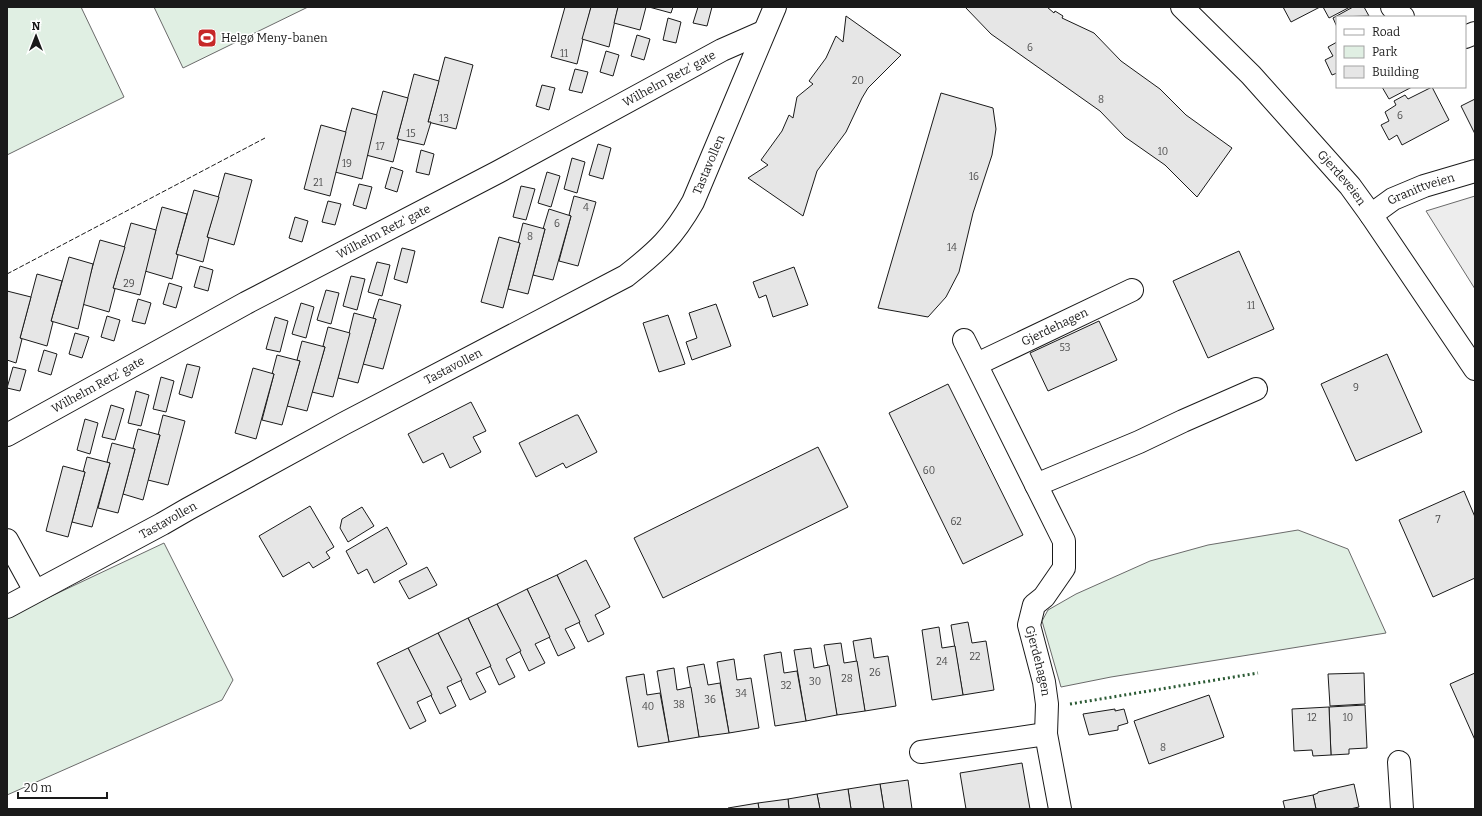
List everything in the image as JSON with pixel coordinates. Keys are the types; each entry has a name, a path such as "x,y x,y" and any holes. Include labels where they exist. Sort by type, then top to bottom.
{"street":[{"name":"Tastavollen","path":"7,607 162,524 188,508 343,424 626,276 655,253 678,228 694,202 763,32 775,7"},
{"name":"Gjerdeveien","path":"1182,7 1251,75 1350,186 1372,214 1475,369"},
{"path":"1392,7 1402,16"},
{"name":"Wilhelm Retz' gate","path":"7,436 246,303 498,172 722,50 763,32"},
{"name":"Granittveien","path":"1372,214 1399,196 1424,186 1475,171"},
{"name":"Gjerdehagen","path":"977,364 1132,290"},
{"name":"Gjerdehagen","path":"964,340 1064,541 1064,568 1044,597 1034,605 1029,625 1044,682 1047,704 1046,734 1060,809"},
{"path":"1036,485 1139,442 1256,389"},
{"path":"7,540 35,592"},
{"path":"921,752 1046,734"},
{"path":"1399,762 1402,809"}],"green space":[{"path":"7,7 81,7 124,97 7,155"},
{"name":"Helgø Meny-banen","path":"154,7 308,7 183,68"},
{"path":"1298,530 1348,549 1386,633 1111,677 1061,687 1042,621 1048,610 1076,594 1150,561 1208,545"},
{"path":"164,543 233,680 222,700 7,795 7,617"}],"shaded area":[{"path":"1475,196 1475,289 1426,211"}],"building":[{"path":"565,7 591,7 577,64 551,57"},
{"path":"591,7 618,7 609,47 582,39"},
{"path":"618,7 646,7 640,30 614,23"},
{"path":"649,7 673,7 671,13"},
{"path":"698,7 712,7 707,26 693,23"},
{"path":"965,7 1047,7 1054,13 1055,11 1063,16 1062,18 1094,33 1121,61 1160,89 1186,115 1232,148 1197,197 1165,165 1125,137 1100,111 991,34"},
{"path":"1283,7 1320,7 1291,22"},
{"path":"1323,7 1350,7 1329,18"},
{"path":"1353,7 1364,7 1369,16 1337,16"},
{"path":"846,16 901,55 868,88 846,132 817,171 803,216 748,178 768,165 761,160 782,131 789,115 793,118 797,97 813,84 809,81 826,58 836,36 843,42"},
{"path":"1336,16 1336,25 1333,18"},
{"path":"668,18 681,22 676,43 663,40"},
{"path":"637,35 650,39 644,60 631,56"},
{"path":"1336,43 1336,73 1332,75 1325,60 1333,56 1328,47"},
{"path":"606,51 619,55 613,76 600,72"},
{"path":"445,57 473,65 456,129 428,122"},
{"path":"575,69 588,72 582,93 569,90"},
{"path":"414,74 439,81 428,122 431,122 424,145 397,139"},
{"path":"542,85 555,88 549,110 536,106"},
{"path":"1383,88 1410,88 1389,99"},
{"path":"1433,88 1449,120 1402,145 1397,135 1389,140 1381,125 1389,121 1385,112 1396,105 1394,101 1405,95 1408,99"},
{"path":"383,91 408,98 397,139 399,139 393,162 366,155"},
{"path":"941,93 993,108 996,129 992,155 973,213 959,272 946,297 928,317 878,308"},
{"path":"1475,99 1475,134 1461,106"},
{"path":"352,108 377,115 362,179 335,172"},
{"path":"321,125 346,132 330,196 304,189"},
{"path":"598,144 611,148 603,179 589,175"},
{"path":"421,150 434,154 429,175 416,172"},
{"path":"572,158 585,162 577,193 564,189"},
{"path":"391,167 403,171 397,192 385,188"},
{"path":"547,172 560,176 551,207 538,203"},
{"path":"225,173 252,180 234,245 207,237"},
{"path":"359,184 372,187 366,209 353,205"},
{"path":"521,186 535,189 526,220 513,217"},
{"path":"194,190 219,197 207,237 209,238 203,262 176,254"},
{"path":"574,196 596,202 578,266 559,261 571,216 569,215"},
{"path":"328,201 341,204 335,225 322,222"},
{"path":"162,207 187,214 176,254 178,255 172,279 145,271"},
{"path":"549,209 571,216 553,280 533,275"},
{"path":"295,217 308,221 302,242 289,238"},
{"path":"131,223 156,230 140,295 113,288"},
{"path":"523,223 545,229 528,294 508,289 520,243 518,243"},
{"path":"499,237 520,243 503,308 481,302"},
{"path":"100,240 125,247 113,288 115,289 109,312 82,304"},
{"path":"402,248 415,251 407,283 394,279"},
{"path":"1239,251 1274,329 1208,358 1173,281"},
{"path":"69,257 93,264 78,329 51,321"},
{"path":"377,262 390,265 382,296 368,292"},
{"path":"200,266 213,270 208,291 194,287"},
{"path":"794,267 808,305 773,317 766,295 759,298 753,282"},
{"path":"37,274 62,281 51,321 53,322 47,346 20,338"},
{"path":"351,276 365,279 357,310 343,306"},
{"path":"169,283 182,287 176,308 163,304"},
{"path":"326,290 339,293 331,324 317,320"},
{"path":"7,291 31,297 20,338 22,339 16,363 7,360"},
{"path":"138,299 151,303 145,324 132,321"},
{"path":"379,299 401,305 383,369 363,364 376,319 373,318"},
{"path":"301,303 314,307 306,338 292,334"},
{"path":"716,304 731,346 692,360 686,342 697,338 689,313"},
{"path":"354,313 376,319 358,383 338,378"},
{"path":"668,315 685,364 659,372 643,323"},
{"path":"107,316 120,320 114,341 101,337"},
{"path":"275,317 288,321 280,352 266,349"},
{"path":"1099,321 1117,360 1048,391 1030,353"},
{"path":"328,327 350,333 333,397 312,392 325,347 323,346"},
{"path":"75,333 89,337 82,358 69,354"},
{"path":"302,341 325,347 307,411 287,406 300,361 297,360"},
{"path":"44,350 57,354 51,375 38,371"},
{"path":"1387,354 1422,432 1356,461 1321,384"},
{"path":"277,355 300,361 282,425 262,420 274,374 272,374"},
{"path":"187,364 200,367 192,398 179,394"},
{"path":"13,367 26,370 20,391 7,388"},
{"path":"253,368 274,374 256,439 235,433"},
{"path":"161,377 174,381 166,412 153,409"},
{"path":"948,384 1023,535 963,564 889,413"},
{"path":"136,391 149,395 141,426 128,423"},
{"path":"471,402 486,431 473,437 481,452 450,468 443,453 423,463 408,434"},
{"path":"111,405 124,409 115,440 102,437"},
{"path":"163,415 185,421 168,485 148,480 160,435 158,435"},
{"path":"578,415 597,452 566,468 563,463 536,477 519,443"},
{"path":"85,419 98,423 90,454 77,450"},
{"path":"138,429 160,435 143,500 123,494 135,449 133,448"},
{"path":"112,443 135,449 118,513 98,508 110,463 107,462"},
{"path":"818,447 848,507 663,598 634,538"},
{"path":"87,457 110,463 92,527 72,522 85,472 83,472"},
{"path":"63,466 85,472 68,537 46,531"},
{"path":"1464,491 1475,517 1475,578 1433,597 1399,520"},
{"path":"310,506 334,547 326,552 330,558 313,568 309,562 283,577 259,536"},
{"path":"362,507 374,526 348,542 340,528 342,519"},
{"path":"387,527 407,564 374,583 367,569 358,574 346,551"},
{"path":"586,560 610,607 595,615 604,634 588,642 557,575"},
{"path":"427,567 437,585 409,599 399,581"},
{"path":"557,575 580,622 565,629 575,648 558,656 527,589"},
{"path":"527,589 550,637 535,644 545,663 529,671 497,604"},
{"path":"497,604 521,651 506,659 515,677 499,685 468,618"},
{"path":"468,618 491,666 476,673 486,692 470,700 438,633"},
{"path":"968,622 972,643 986,641 994,690 963,695 951,625"},
{"path":"939,627 942,648 955,646 963,695 932,700 922,630"},
{"path":"438,633 462,680 447,687 456,706 440,714 408,648"},
{"path":"871,638 874,658 888,656 896,706 865,711 853,641"},
{"path":"841,643 844,663 857,661 865,711 837,715 824,645"},
{"path":"408,648 432,695 417,702 426,721 410,729 377,663"},
{"path":"811,648 814,668 829,665 837,715 806,721 794,650"},
{"path":"781,652 784,673 797,671 806,721 775,726 764,655"},
{"path":"734,659 737,680 751,678 759,728 729,733 717,662"},
{"path":"704,664 708,685 720,683 729,733 699,737 687,667"},
{"path":"674,668 677,690 691,687 699,737 669,742 657,671"},
{"path":"1364,673 1365,704 1330,706 1328,674"},
{"path":"1475,673 1475,740 1450,684"},
{"path":"644,674 647,695 660,693 669,742 638,747 626,677"},
{"path":"1209,695 1224,737 1149,764 1134,721"},
{"path":"1365,705 1367,748 1349,749 1349,754 1331,755 1329,707"},
{"path":"1329,707 1331,755 1313,756 1312,750 1294,751 1292,709"},
{"path":"1115,709 1115,711 1124,709 1128,723 1118,726 1118,730 1089,735 1083,714"},
{"path":"1022,763 1030,809 966,809 960,773"},
{"path":"908,780 912,809 884,809 880,784"},
{"path":"880,784 884,809 851,809 848,789"},
{"path":"1354,784 1359,807 1350,809 1316,809 1313,795 1318,792"},
{"path":"848,789 851,809 820,809 817,794"},
{"path":"817,794 820,809 789,809 788,799"},
{"path":"1313,795 1316,809 1285,809 1283,801"},
{"path":"788,799 789,809 759,809 758,803"},
{"path":"758,803 759,809 728,809 728,808"}],"hedge":[{"path":"1070,704 1258,673"}],"fence":[{"path":"7,274 265,138"}],"place":[{"name":"Helgø Meny-banen","path":"207,38"}]}
